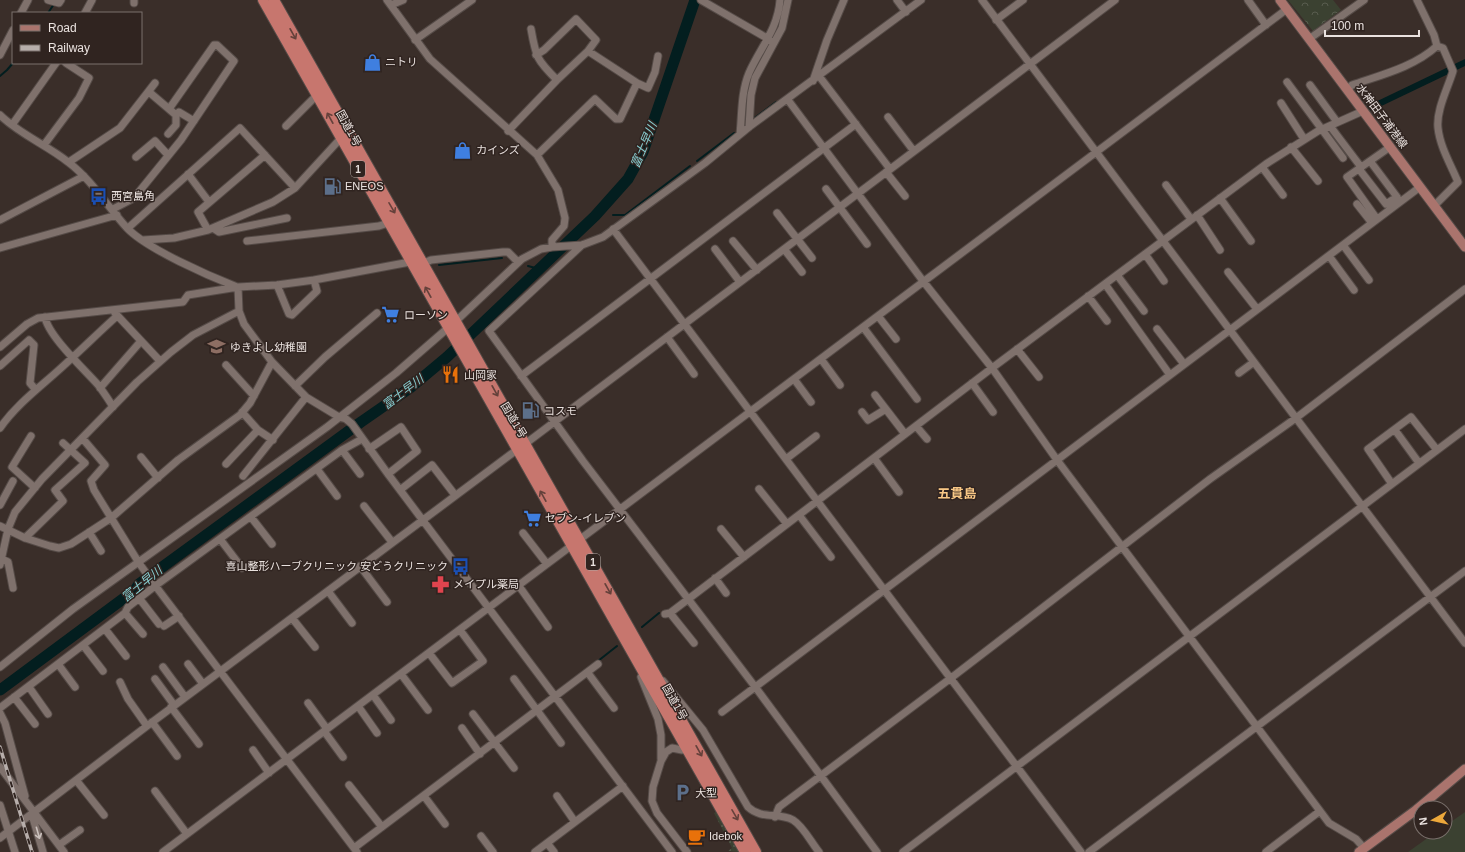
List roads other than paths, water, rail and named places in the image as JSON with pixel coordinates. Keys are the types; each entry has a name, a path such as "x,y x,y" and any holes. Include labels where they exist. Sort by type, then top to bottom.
{"highway":[{"name":"国道1号","path":"263,0 448,328 469,344 570,546 603,604 624,636 746,852"},
{"name":"国道1号","path":"274,0 456,321 462,352 580,539 756,852"}],"main road":[{"name":"水神田子浦港線","path":"1280,0 1465,247"},
{"path":"1361,850 1416,810 1465,769"}],"street":[{"path":"22,12 28,0"},
{"path":"86,12 92,0"},
{"path":"403,0 389,3 430,59 508,131 537,155 558,190 565,218 564,226 554,237 550,246"},
{"path":"415,40 472,0"},
{"path":"749,127 751,95 755,78 772,40 780,0"},
{"path":"740,134 743,95 748,74 782,28 788,0"},
{"path":"813,81 827,40 844,0"},
{"path":"897,0 906,12"},
{"path":"0,668 73,609 141,566 396,373 456,321 518,262 531,253 550,246 579,245 596,241 705,162 749,127 788,100 920,0"},
{"path":"982,0 1097,151 1465,643"},
{"path":"996,20 1023,0"},
{"path":"0,838 34,814 149,724 328,591 455,494 784,250 913,150 1030,65 1115,0"},
{"path":"1248,0 1266,25"},
{"path":"1309,39 1364,0"},
{"path":"1417,0 1434,34 1437,46"},
{"path":"705,1 772,40"},
{"path":"164,852 1287,9"},
{"path":"508,131 557,80 588,51 596,40 576,19 544,50 536,55"},
{"path":"531,30 536,55 542,65 557,80"},
{"path":"0,55 12,32"},
{"path":"0,248 115,212 134,198 194,121 234,61 217,45 211,47 169,109"},
{"path":"1434,206 1458,182 1442,144 1438,126 1439,114 1452,68 1443,48 1437,46"},
{"path":"1347,90 1352,85 1397,70 1426,55 1437,46"},
{"path":"588,51 637,83 648,88 650,86 658,56"},
{"path":"12,125 55,64"},
{"path":"44,145 78,98 89,78 68,64"},
{"path":"819,76 856,124 905,196"},
{"path":"1287,82 1343,158"},
{"path":"69,162 120,128 155,83"},
{"path":"537,155 595,99 616,119 620,119 637,83"},
{"path":"1310,85 1337,122"},
{"path":"149,92 176,115 176,125 168,134"},
{"path":"286,126 317,95"},
{"path":"788,100 923,281 992,368 1057,460 1320,811 1332,826 1356,839 1361,850"},
{"path":"1281,103 1304,140"},
{"path":"694,644 668,613 1017,349 1262,167 1291,147 1322,129 1363,111"},
{"path":"176,115 179,112 194,121"},
{"path":"0,115 12,125 69,162 84,176 128,228 142,240 219,280 238,287"},
{"path":"888,116 913,150"},
{"path":"521,376 856,124"},
{"path":"1330,126 1386,204 1397,197 1370,161"},
{"path":"128,228 240,128 295,188"},
{"path":"142,240 174,238 210,229 273,202 295,188 341,138"},
{"path":"136,157 155,142 168,155"},
{"path":"1291,147 1318,181"},
{"path":"1375,221 1347,177 1390,147"},
{"path":"265,155 198,212 210,229 219,232 287,218"},
{"path":"1262,167 1283,195"},
{"path":"188,174 209,202"},
{"path":"0,220 84,176"},
{"path":"1166,185 1220,250"},
{"path":"722,712 885,591 1229,329 1420,187"},
{"path":"826,189 867,244"},
{"path":"1220,198 1251,241"},
{"path":"1357,204 1375,221"},
{"path":"778,213 812,258"},
{"path":"247,242 379,226 388,223"},
{"path":"613,229 1081,852"},
{"path":"733,241 757,270"},
{"path":"579,245 489,331 554,422 687,600 756,688 820,777 877,852"},
{"path":"1343,245 1369,280"},
{"path":"715,249 740,282"},
{"path":"784,250 802,272"},
{"path":"424,263 431,260 503,252 508,252 518,262"},
{"path":"1145,254 1164,281"},
{"path":"1328,256 1354,290"},
{"path":"0,347 27,324 38,318 183,302 188,295 238,287 277,285 314,280 410,262"},
{"path":"1228,272 1257,309"},
{"path":"1117,275 1144,311"},
{"path":"277,285 289,314 292,315 316,291 314,280"},
{"path":"1105,284 1170,375"},
{"path":"238,287 240,311 244,324 272,362 306,397 339,417 348,420 672,852"},
{"path":"775,817 779,807 951,678 1210,479 1296,418 1465,289"},
{"path":"1088,296 1107,321"},
{"path":"113,309 117,316 160,361"},
{"path":"13,588 8,562 0,560 8,529 15,512 34,488 160,361 193,334 240,311"},
{"path":"295,386 325,357 377,313"},
{"path":"0,428 9,416 35,389 117,316"},
{"path":"878,316 896,339"},
{"path":"45,317 46,325 100,388 113,407"},
{"path":"862,327 917,399"},
{"path":"1157,328 1184,364"},
{"path":"667,337 694,374"},
{"path":"0,366 29,340 34,345 30,383 35,389"},
{"path":"100,388 141,341"},
{"path":"1017,349 1039,378"},
{"path":"821,359 840,385"},
{"path":"0,526 25,538 59,548 71,544 111,518 158,478 242,412 254,396 272,362"},
{"path":"1239,373 1254,362"},
{"path":"226,365 254,396"},
{"path":"794,379 811,402"},
{"path":"972,383 994,412"},
{"path":"876,395 905,434"},
{"path":"243,476 306,397"},
{"path":"862,412 868,420 886,409"},
{"path":"242,412 258,430 273,440"},
{"path":"1392,484 1368,449 1411,417 1437,450"},
{"path":"916,426 927,439"},
{"path":"369,449 401,427 417,451 388,474"},
{"path":"903,852 1018,767 1465,429"},
{"path":"226,464 258,430"},
{"path":"1395,430 1419,463"},
{"path":"31,436 12,467 34,488"},
{"path":"786,459 816,436"},
{"path":"0,708 105,629 125,613 128,607 155,585 361,437"},
{"path":"83,439 105,465 91,481 94,490 141,566 286,760 356,850 382,827 588,674 598,664"},
{"path":"25,538 63,501 55,490 85,463 63,443"},
{"path":"342,450 360,474"},
{"path":"141,457 158,478"},
{"path":"874,458 899,492"},
{"path":"253,464 261,475"},
{"path":"400,490 432,466 455,494"},
{"path":"317,469 337,496"},
{"path":"0,505 13,481"},
{"path":"759,489 787,524"},
{"path":"364,506 392,542"},
{"path":"799,515 831,557"},
{"path":"251,516 272,544"},
{"path":"721,529 744,557"},
{"path":"89,532 101,551"},
{"path":"523,533 547,564"},
{"path":"220,539 242,568"},
{"path":"360,566 386,602"},
{"path":"1089,852 1465,571"},
{"path":"715,578 726,593"},
{"path":"519,586 548,627"},
{"path":"328,591 352,623"},
{"path":"139,598 162,625 179,616"},
{"path":"603,604 682,750 700,781 727,819"},
{"path":"125,613 143,634"},
{"path":"292,618 315,647"},
{"path":"105,629 126,656"},
{"path":"429,653 452,683 483,661 460,630"},
{"path":"83,645 103,671"},
{"path":"649,662 707,738 748,807 759,815 795,822 819,852"},
{"path":"58,664 75,687"},
{"path":"188,664 203,684"},
{"path":"163,667 185,697"},
{"path":"400,674 428,710"},
{"path":"588,674 614,708"},
{"path":"641,675 658,718 661,735 661,761 652,795 654,807 687,852"},
{"path":"155,679 199,744"},
{"path":"514,679 561,743"},
{"path":"120,682 128,698 177,756"},
{"path":"28,687 48,714"},
{"path":"372,695 391,720"},
{"path":"14,697 35,724"},
{"path":"308,703 343,757"},
{"path":"358,706 377,732"},
{"path":"0,713 5,723 26,800"},
{"path":"473,714 514,768"},
{"path":"462,728 480,754"},
{"path":"689,733 693,729 697,729 707,738"},
{"path":"661,761 668,749 675,747 682,750"},
{"path":"253,750 269,773"},
{"path":"0,767 64,852"},
{"path":"76,780 104,815"},
{"path":"349,785 382,827"},
{"path":"534,852 623,786"},
{"path":"155,791 187,834"},
{"path":"424,796 445,824"},
{"path":"557,796 575,822"},
{"path":"0,805 15,852"},
{"path":"1266,852 1320,811"},
{"path":"34,814 43,852"},
{"path":"59,845 80,830"},
{"path":"481,836 493,852"},
{"path":"547,843 554,852"}],"water":[{"path":"1465,59 1465,66 1371,111 1367,106"}],"waterway":[{"name":"富士早川","path":"0,690 135,590 139,584 410,388 447,357 595,216 628,179 643,152 695,0"},
{"path":"49,12 54,4"},
{"path":"774,35 781,19"},
{"path":"749,85 755,68 768,46"},
{"path":"0,76 12,64"},
{"path":"752,120 776,102"},
{"path":"697,161 734,133"},
{"path":"613,215 625,215 690,166"},
{"path":"439,265 502,258"},
{"path":"528,266 539,269"},
{"path":"642,627 659,613"},
{"path":"598,661 617,646"}],"railway":[{"path":"0,747 32,852"}],"place":[{"name":"ニトリ","path":"372,62"},
{"name":"カインズ","path":"463,150"},
{"name":"ENEOS","path":"332,186"},
{"name":"西宮島角","path":"98,196"},
{"name":"ローソン","path":"391,315"},
{"name":"ゆきよし幼稚園","path":"217,347"},
{"name":"山岡家","path":"451,375"},
{"name":"コスモ","path":"531,411"},
{"name":"セブン-イレブン","path":"532,518"},
{"name":"喜山整形ハーブクリニック 安どうクリニック","path":"461,566"},
{"name":"メイプル薬局","path":"440,584"},
{"name":"大型","path":"682,793"},
{"name":"Idebok","path":"696,836"}],"district":[{"name":"五貫島","path":"957,493"}]}
